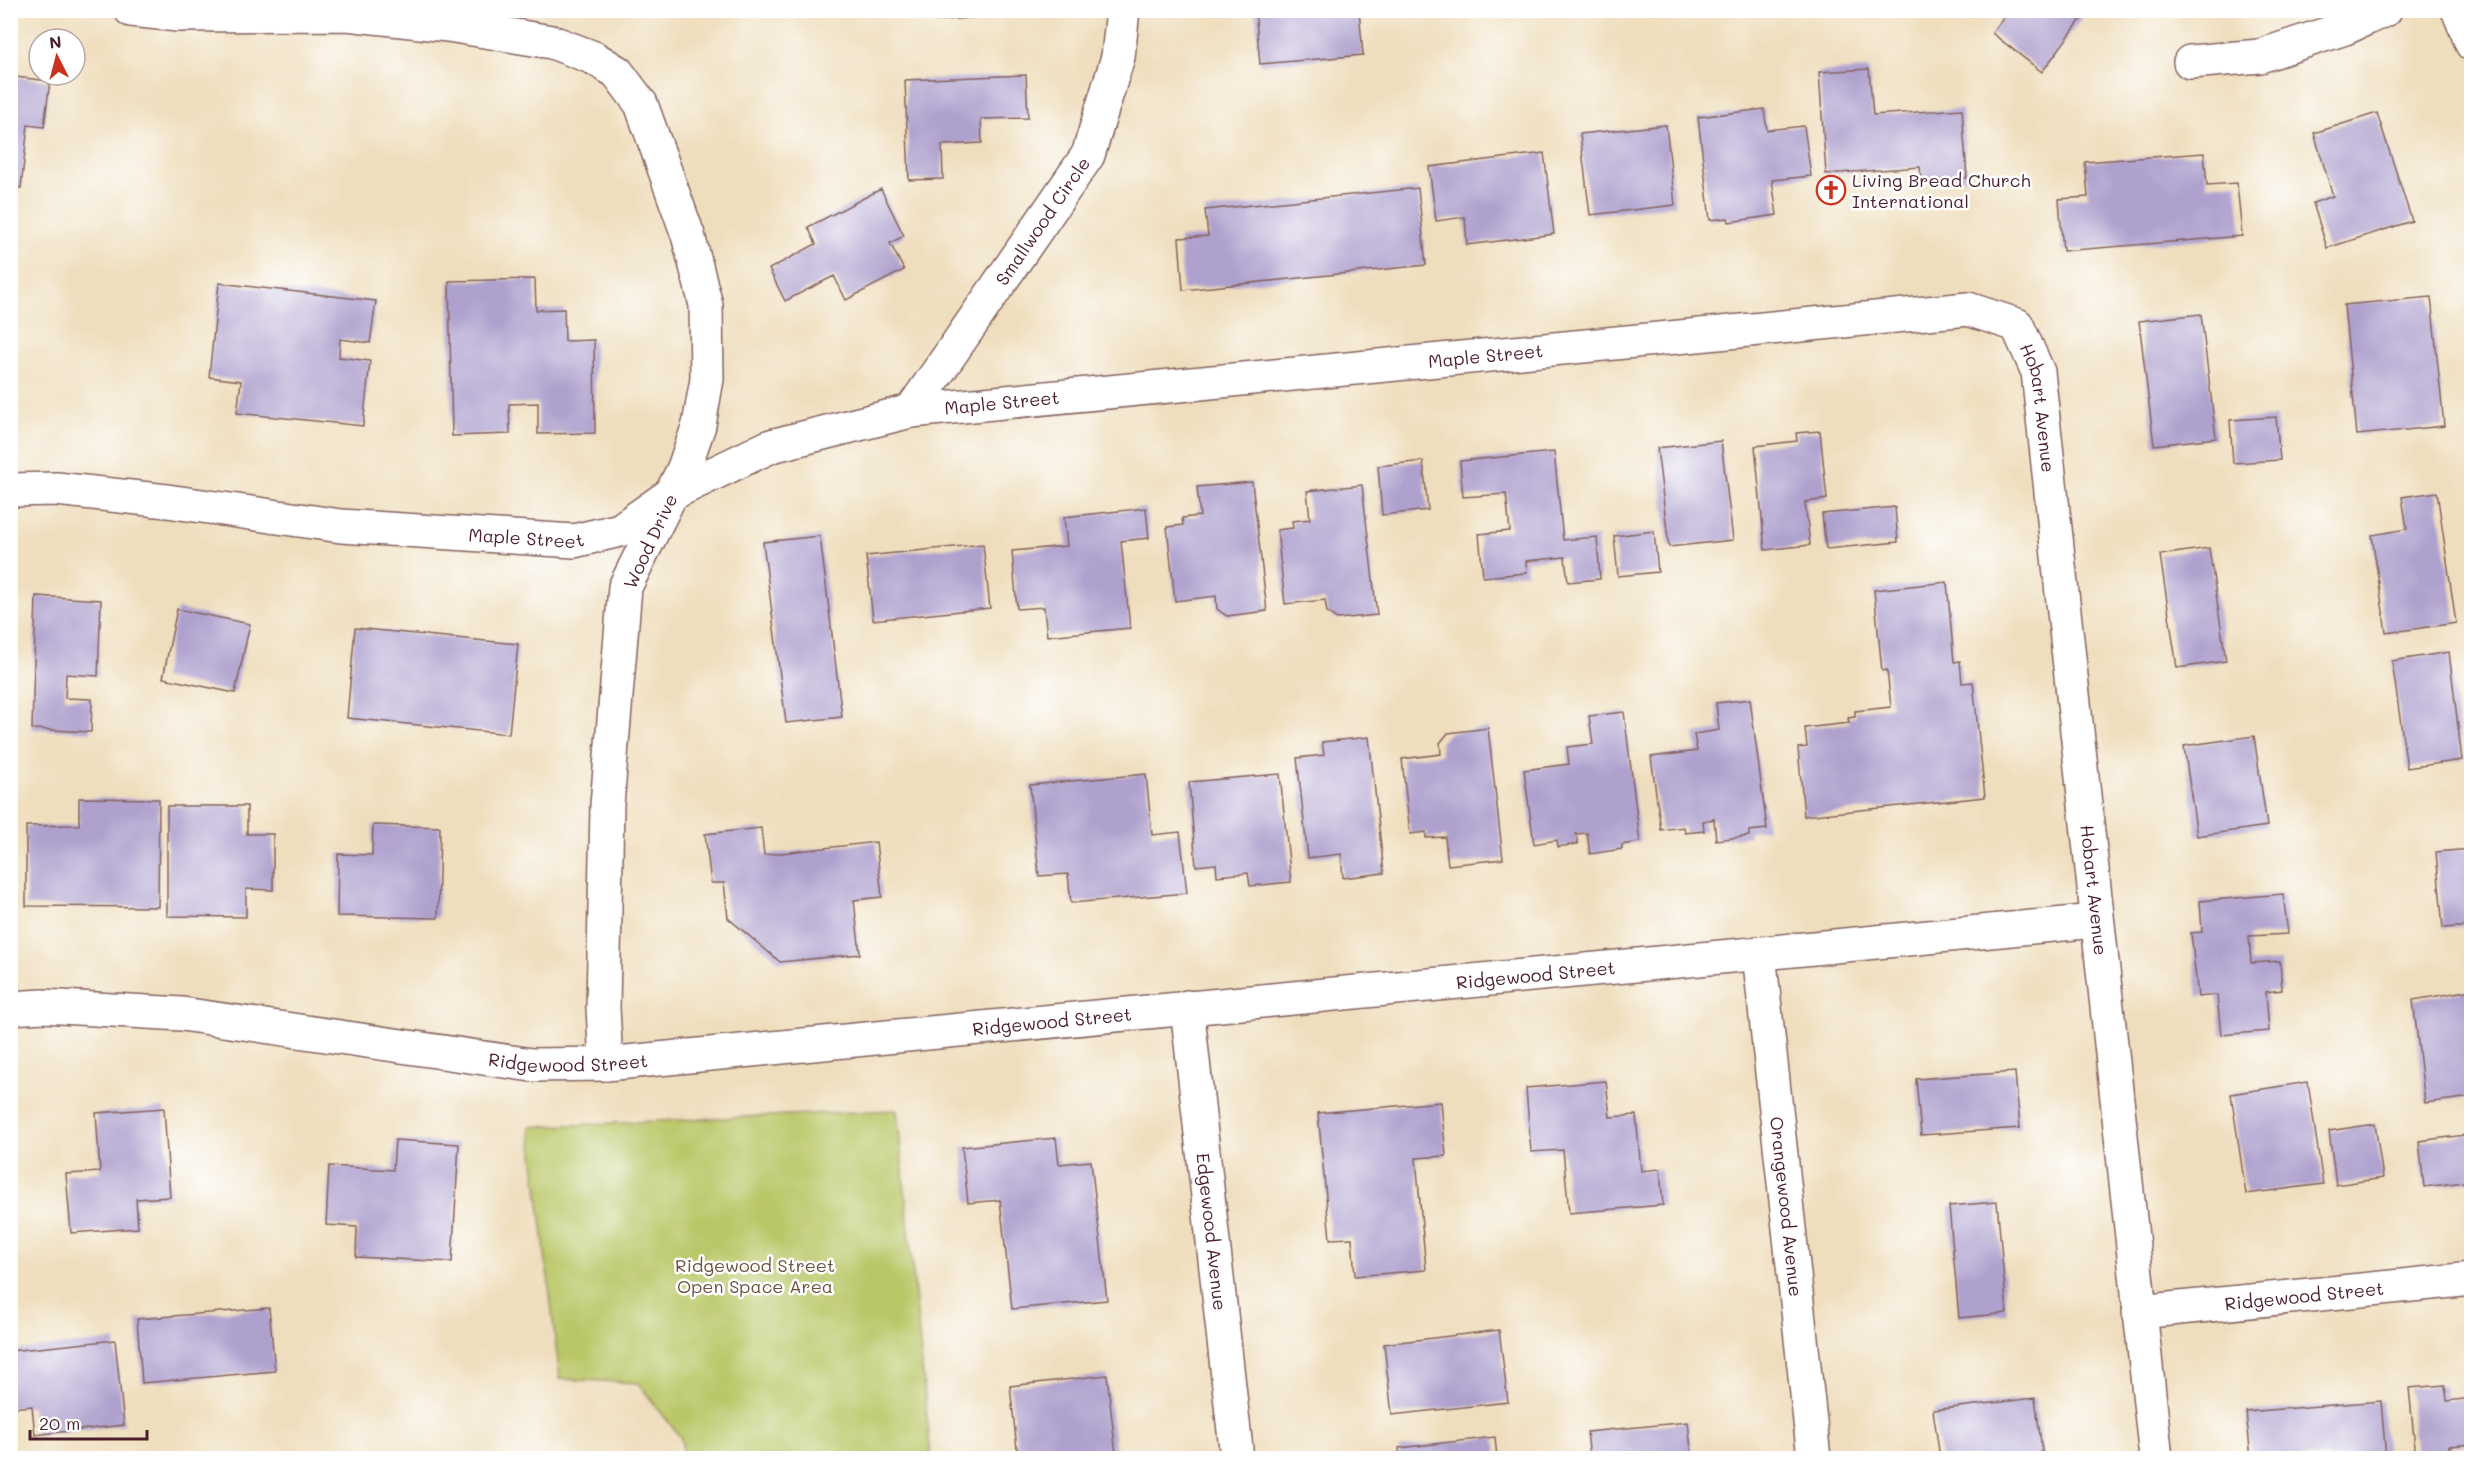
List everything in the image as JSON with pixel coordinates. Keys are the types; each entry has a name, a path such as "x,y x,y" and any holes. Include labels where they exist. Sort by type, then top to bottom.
{"street":[{"name":"Wood Drive","path":"131,10 178,15 347,14 447,25 552,42 594,58 617,72 641,104 688,235 706,306 706,379 699,425 672,494 625,587 607,805 603,1008 606,1064"},
{"name":"Smallwood Circle","path":"911,411 1088,155 1118,57 1123,10"},
{"path":"2190,62 2260,56 2345,28 2385,10"},
{"path":"2458,10 2472,44"},
{"name":"Maple Street","path":"10,490 56,489 167,501 341,526 574,541 621,530 672,494 771,446 911,411 1968,309 2017,324"},
{"name":"Hobart Avenue","path":"2017,324 2038,372 2095,921 2156,1458"},
{"name":"Ridgewood Street","path":"10,1008 44,1006 182,1014 532,1065 606,1064 2095,921"},
{"name":"Orangewood Avenue","path":"1759,953 1814,1458"},
{"name":"Edgewood Avenue","path":"1186,1007 1237,1458"},
{"name":"Ridgewood Street","path":"2139,1312 2472,1279"}],"green space":[{"name":"Ridgewood Street Open Space Area","path":"897,1110 931,1458 684,1458 681,1438 638,1383 560,1379 530,1127"}],"building":[{"path":"932,10 1017,10 1017,14 933,21"},
{"path":"1255,10 1359,10 1363,55 1260,64"},
{"path":"2009,10 2088,10 2042,72 1992,33"},
{"path":"1869,69 1873,115 1962,109 1967,178 1921,181 1920,167 1826,174 1819,72"},
{"path":"1026,75 1028,118 981,119 982,143 942,145 943,179 909,180 905,80"},
{"path":"15,77 27,78 27,87 49,87 44,127 28,125 21,188 10,187 10,89 13,90"},
{"path":"1764,109 1767,130 1804,126 1811,176 1772,180 1777,215 1729,222 1728,218 1710,220 1698,117"},
{"path":"2377,113 2412,221 2327,248 2313,203 2333,196 2314,133"},
{"path":"1666,125 1675,205 1590,215 1580,134"},
{"path":"1544,153 1554,234 1467,245 1465,217 1436,221 1429,167"},
{"path":"2204,153 2207,185 2237,183 2242,236 2063,251 2059,199 2088,197 2085,162"},
{"path":"1418,188 1426,265 1183,290 1179,238 1208,236 1205,210"},
{"path":"881,189 904,236 890,243 904,270 846,300 834,276 785,301 769,269 816,244 808,227"},
{"path":"535,279 536,310 564,309 565,341 594,340 595,433 538,434 538,403 509,404 510,434 452,436 449,281"},
{"path":"219,283 376,301 370,343 340,339 339,357 370,361 363,426 237,413 241,381 209,377"},
{"path":"2431,297 2444,426 2357,435 2344,305"},
{"path":"2201,314 2216,438 2154,445 2139,321"},
{"path":"2276,417 2280,460 2233,463 2230,420"},
{"path":"1820,431 1827,499 1805,502 1810,545 1765,550 1755,446 1797,441 1796,433"},
{"path":"1721,441 1733,540 1669,547 1657,448"},
{"path":"1554,452 1563,540 1597,537 1600,579 1568,582 1565,557 1526,561 1527,573 1483,577 1479,534 1510,531 1506,494 1463,497 1460,461"},
{"path":"1423,461 1428,510 1382,515 1378,466"},
{"path":"1252,482 1267,611 1227,616 1217,609 1216,596 1175,601 1167,527 1183,525 1182,518 1200,516 1197,487"},
{"path":"1362,485 1377,615 1337,619 1327,612 1325,600 1285,604 1277,530 1293,528 1292,521 1310,519 1307,491"},
{"path":"2437,492 2456,623 2386,633 2372,535 2407,529 2402,497"},
{"path":"1895,507 1898,542 1826,549 1822,514"},
{"path":"1146,508 1149,538 1121,541 1130,628 1047,636 1044,607 1017,609 1012,551 1067,546 1064,517"},
{"path":"1654,531 1658,572 1618,576 1614,536"},
{"path":"820,536 842,717 786,723 763,542"},
{"path":"983,544 990,608 873,620 866,556"},
{"path":"2209,548 2226,661 2177,668 2160,555"},
{"path":"1947,582 1954,662 1960,661 1962,683 1973,682 1985,797 1804,816 1798,748 1807,747 1805,728 1849,723 1848,718 1855,717 1855,711 1891,707 1887,670 1882,671 1874,590"},
{"path":"36,596 101,600 98,676 66,674 65,698 92,699 91,732 32,729"},
{"path":"177,609 250,624 235,693 163,678"},
{"path":"355,628 518,644 509,734 347,718"},
{"path":"2449,652 2462,760 2407,768 2392,661"},
{"path":"1750,699 1767,829 1749,831 1749,836 1716,840 1714,819 1703,821 1704,831 1685,833 1684,827 1661,830 1651,757 1697,751 1694,734 1719,730 1716,703"},
{"path":"1624,712 1640,842 1622,845 1622,849 1590,854 1587,833 1576,834 1578,844 1558,847 1557,840 1534,844 1524,770 1569,764 1567,747 1593,744 1589,716"},
{"path":"1488,728 1503,859 1448,865 1445,837 1426,838 1426,832 1410,834 1402,759 1441,754 1440,743 1448,733"},
{"path":"2254,736 2267,826 2197,836 2184,746"},
{"path":"1369,737 1384,873 1343,878 1341,854 1308,858 1297,758 1324,755 1322,742"},
{"path":"1146,774 1152,835 1180,832 1187,893 1071,903 1068,874 1039,876 1030,785"},
{"path":"1280,774 1291,882 1250,886 1248,873 1217,876 1216,864 1196,866 1189,782"},
{"path":"79,798 159,799 158,907 26,906 26,826 79,825"},
{"path":"167,806 247,806 247,834 273,834 273,890 246,889 246,917 167,916"},
{"path":"373,825 440,827 438,918 337,916 338,854 372,855"},
{"path":"761,828 764,855 876,842 882,897 854,900 860,954 780,962 728,918 724,883 711,883 705,834"},
{"path":"2472,849 2472,926 2443,928 2436,852"},
{"path":"2283,894 2288,934 2249,936 2251,963 2280,961 2282,990 2266,992 2269,1031 2221,1035 2217,995 2198,997 2191,933 2202,932 2200,901"},
{"path":"2472,990 2472,1097 2425,1103 2413,1000"},
{"path":"2015,1072 2020,1128 1921,1135 1916,1079"},
{"path":"1606,1081 1610,1117 1636,1115 1641,1171 1660,1169 1663,1205 1569,1213 1563,1150 1531,1152 1526,1088"},
{"path":"2308,1082 2323,1184 2246,1194 2231,1094"},
{"path":"1441,1102 1446,1156 1416,1158 1426,1270 1355,1276 1352,1238 1330,1239 1318,1113"},
{"path":"164,1108 170,1197 136,1199 138,1228 71,1233 66,1174 100,1172 96,1113"},
{"path":"2375,1124 2383,1178 2336,1185 2329,1131"},
{"path":"2472,1134 2472,1181 2424,1187 2419,1141"},
{"path":"1056,1138 1059,1164 1091,1161 1107,1300 1012,1309 1000,1200 968,1203 962,1147"},
{"path":"395,1140 459,1144 452,1262 356,1257 357,1227 326,1225 329,1166 393,1170"},
{"path":"1997,1202 2007,1313 1959,1318 1949,1206"},
{"path":"269,1308 275,1371 142,1383 137,1319"},
{"path":"1499,1330 1508,1402 1392,1415 1384,1344"},
{"path":"115,1340 124,1425 35,1435 32,1406 10,1408 10,1351"},
{"path":"1107,1375 1116,1455 1089,1458 1018,1458 1010,1386"},
{"path":"2445,1385 2447,1401 2472,1398 2472,1444 2449,1446 2450,1458 2416,1458 2409,1388"},
{"path":"2035,1398 2043,1458 1940,1458 1933,1410"},
{"path":"2381,1401 2386,1458 2251,1458 2246,1412"},
{"path":"1688,1422 1692,1458 1590,1458 1587,1432"},
{"path":"1495,1437 1497,1458 1400,1458 1399,1448"}],"place":[{"name":"Living Bread Church International","path":"1831,190"}]}
